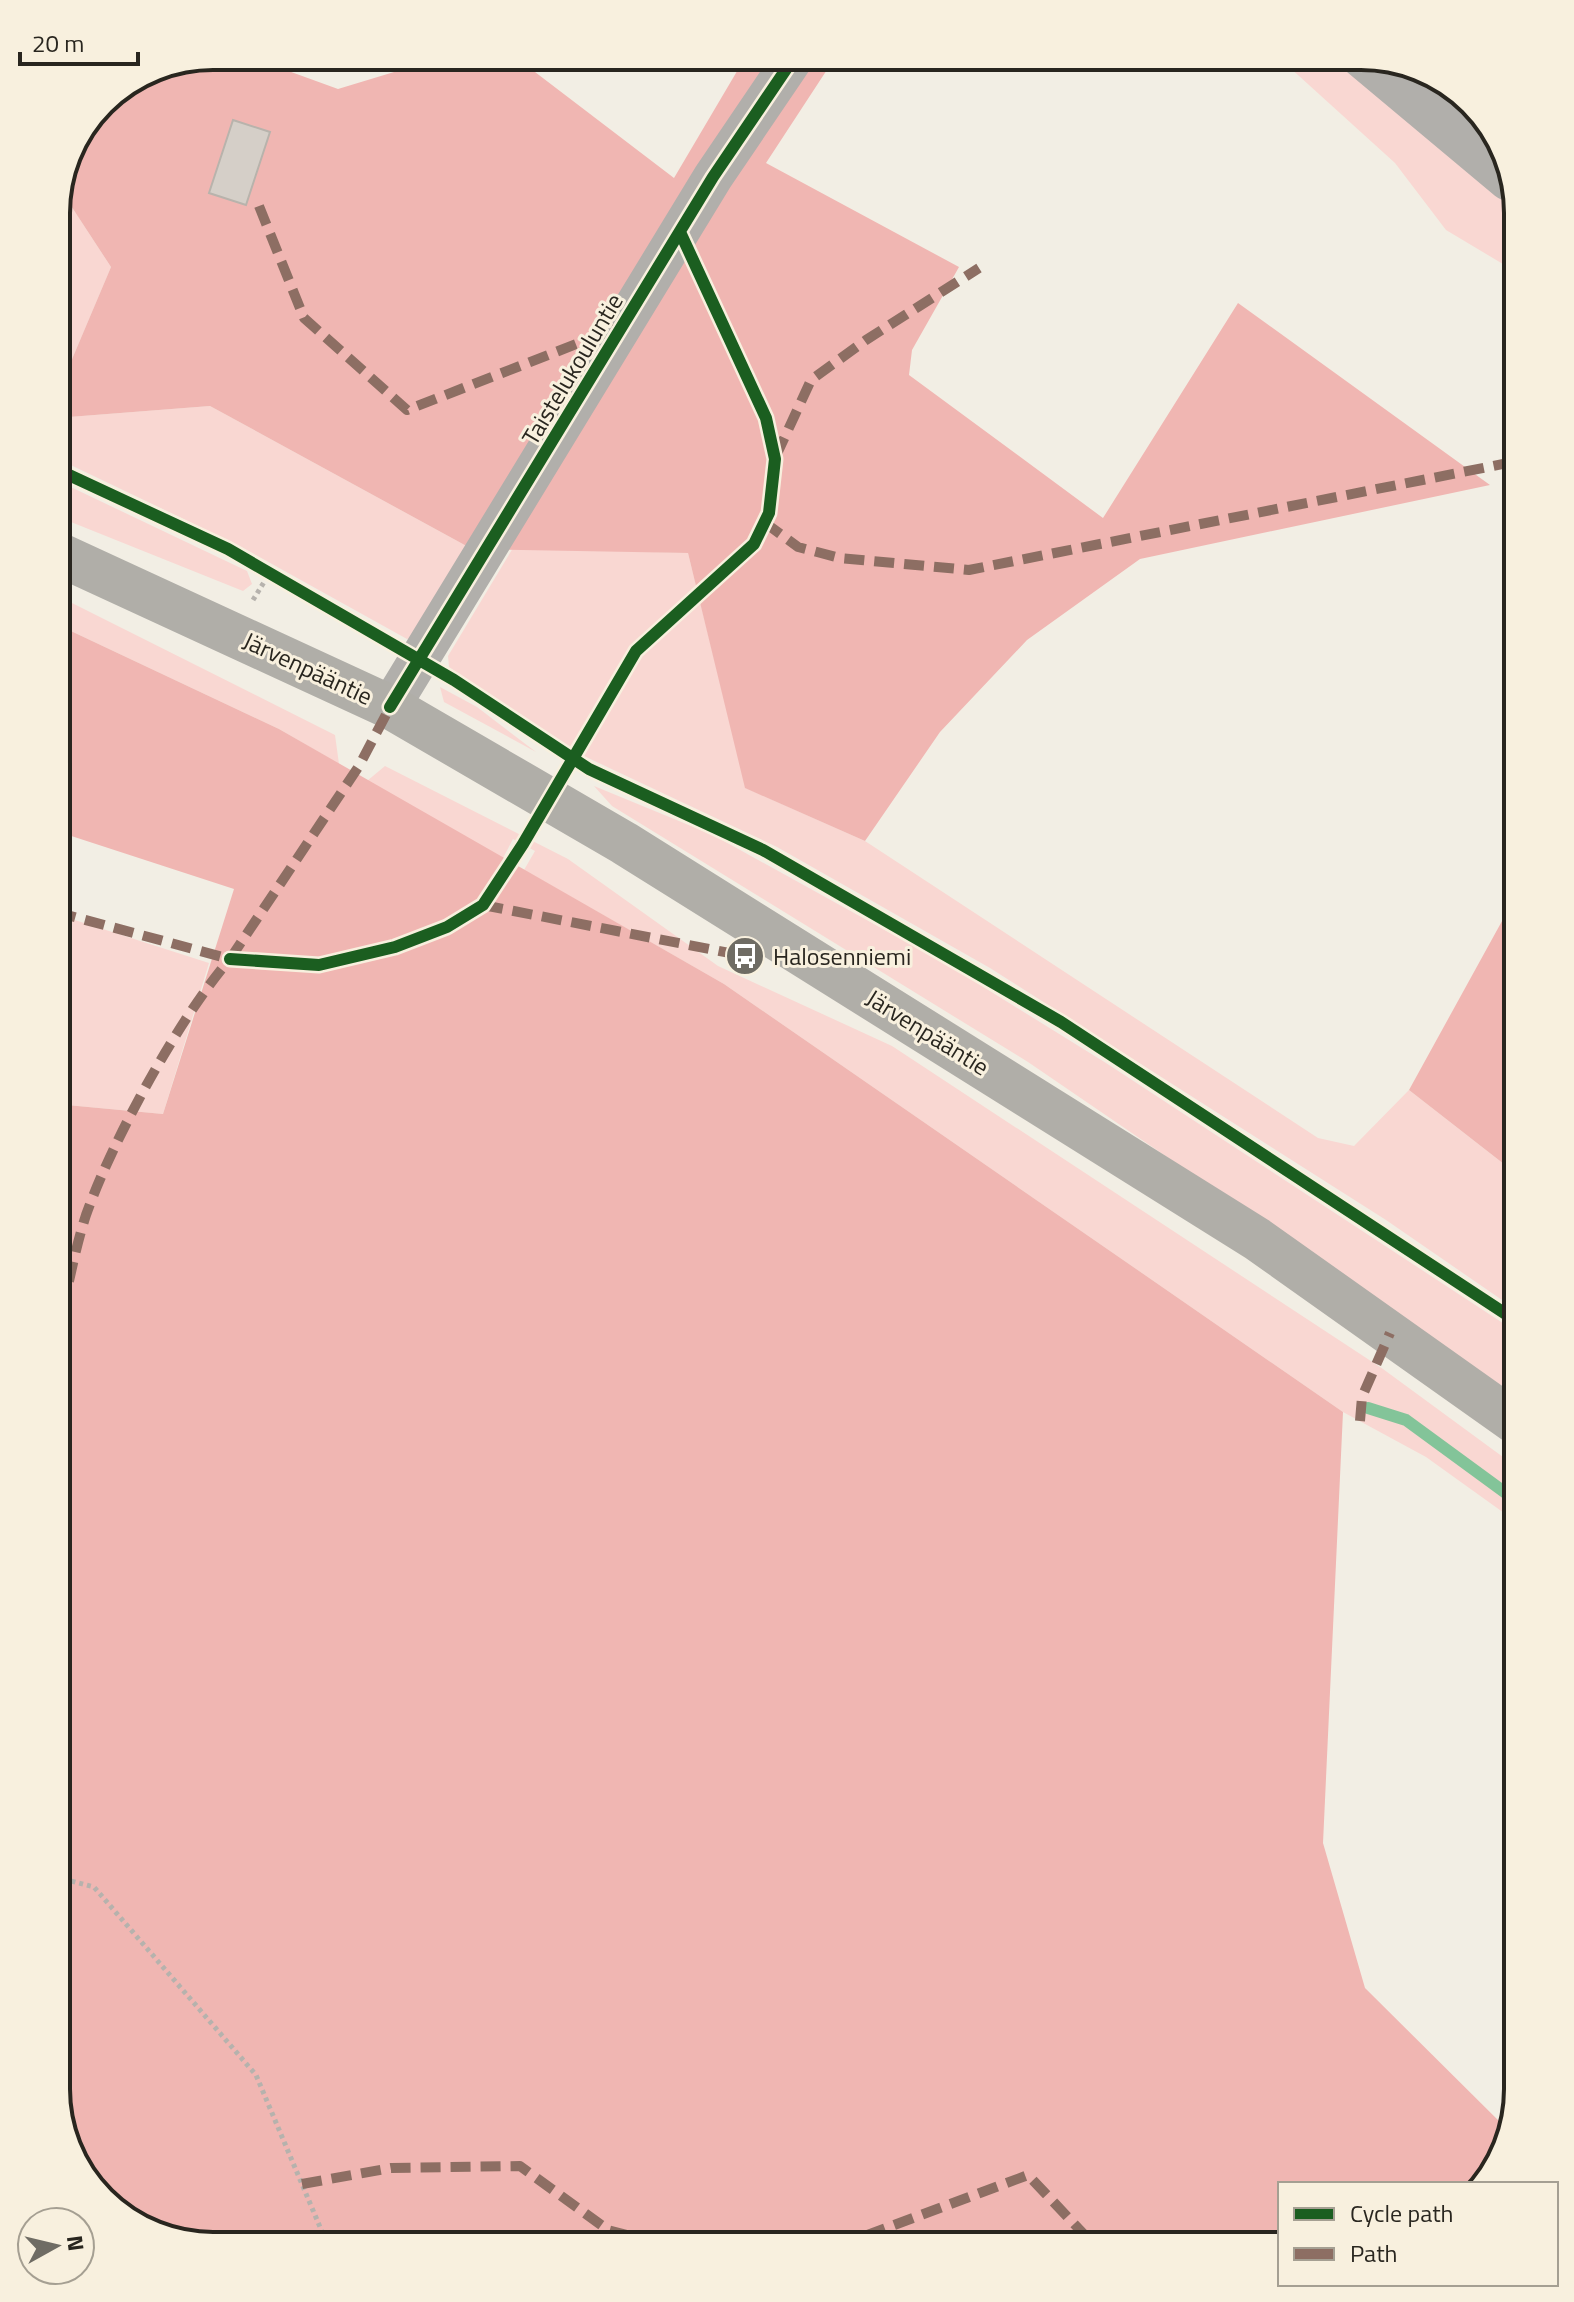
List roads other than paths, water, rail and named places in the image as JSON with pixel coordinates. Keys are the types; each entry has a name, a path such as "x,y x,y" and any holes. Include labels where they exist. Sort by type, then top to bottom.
{"main road":[{"name":"Järvenpääntie","path":"70,559 390,707 783,941 1257,1239 1504,1414"}],"street":[{"name":"Taistelukouluntie","path":"390,707 421,662 713,177 786,70"},
{"path":"1381,72 1496,168"}],"waterway":[{"path":"1368,1408 1406,1420 1504,1492"}],"place":[{"name":"Halosenniemi","path":"745,956"}]}
